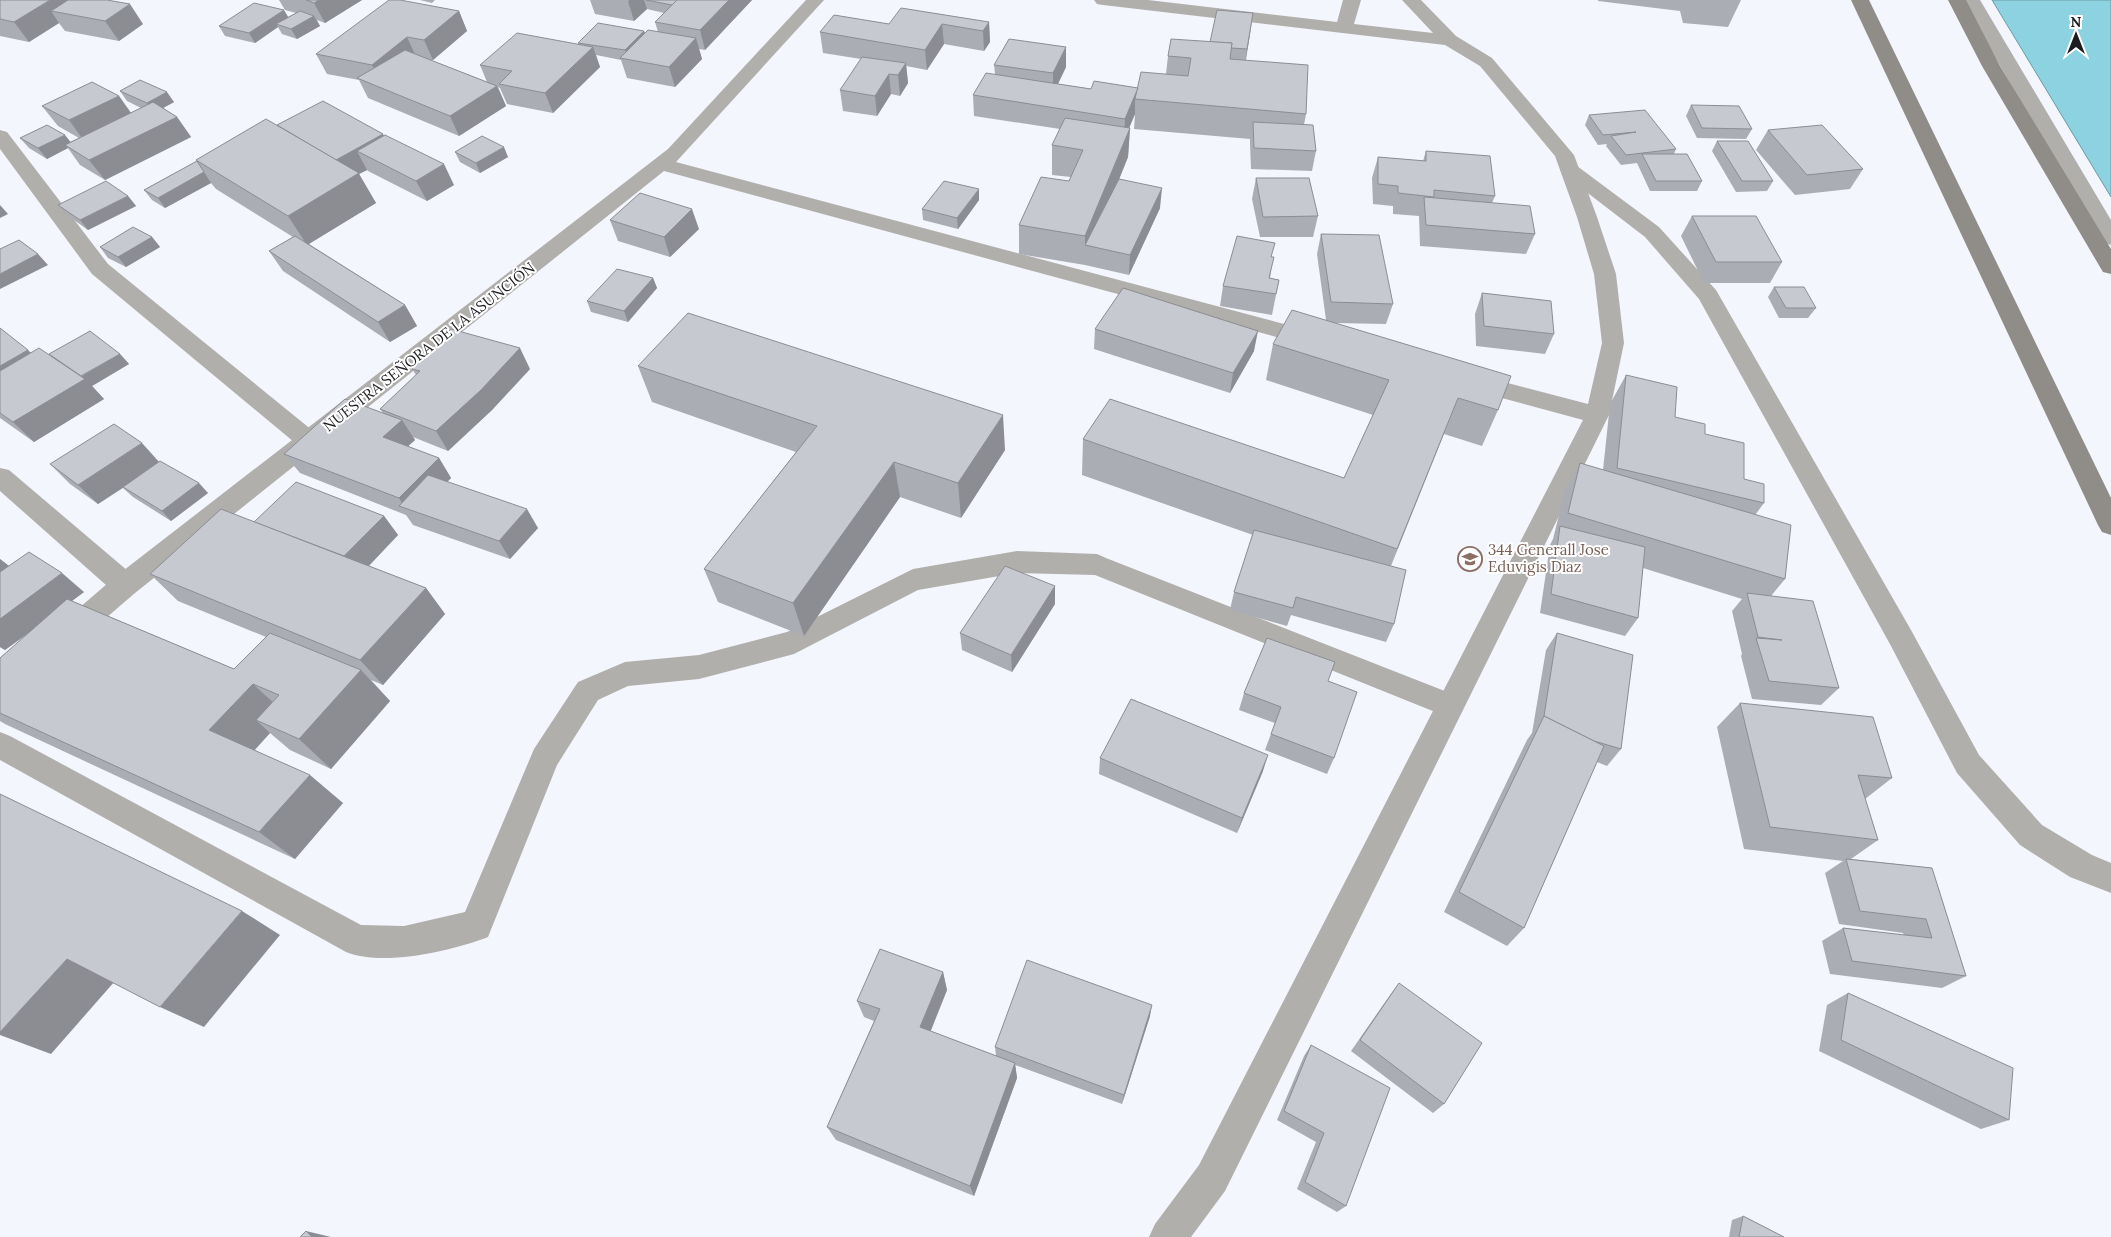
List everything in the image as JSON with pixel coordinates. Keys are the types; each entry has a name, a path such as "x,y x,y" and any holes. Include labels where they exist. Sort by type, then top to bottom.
{"main road":[{"path":"1860,0 2111,525"},
{"path":"1957,0 1991,66 2111,267"}],"street":[{"name":"NUESTRA SEÑORA DE LA ASUNCIÓN","path":"52,648 125,585 675,153 815,0"},
{"path":"1103,0 1450,40"},
{"path":"1344,28 1352,0"},
{"path":"1168,1237 1212,1178 1597,415 1613,343 1605,274 1587,217 1564,155 1486,62 1450,40 1410,0"},
{"path":"1971,0 2111,238"},
{"path":"0,136 100,270 309,440"},
{"path":"661,164 1337,345"},
{"path":"1570,170 1652,232 1708,295 1902,638 1968,764 2031,835 2081,866 2111,878"},
{"path":"1453,376 1597,415"},
{"path":"0,477 125,585"},
{"path":"0,745 358,941 404,942 476,926 545,758 588,691 625,674 699,667 794,642 913,580 1017,562 1097,565 1450,706"}],"water":[{"path":"1992,0 2111,0 2111,197"}],"building":[{"path":"0,0 50,0 14,22 0,19"},
{"path":"68,0 107,0 130,4 105,21 51,11"},
{"path":"306,0 319,0 314,3"},
{"path":"389,0 400,0 459,11 424,40 407,37 372,65 316,54"},
{"path":"646,0 677,0 672,5"},
{"path":"677,0 729,0 700,30 655,22"},
{"path":"254,3 284,10 249,33 219,26"},
{"path":"901,8 989,22 983,31 942,24 925,50 820,32 834,15 889,24"},
{"path":"1217,10 1253,13 1247,49 1231,48 1232,43 1210,42"},
{"path":"300,11 314,16 291,29 276,24"},
{"path":"598,23 644,31 625,50 578,43"},
{"path":"648,30 696,38 669,67 620,58"},
{"path":"517,33 593,47 545,93 499,84 512,71 480,65"},
{"path":"1009,39 1066,47 1053,73 994,65"},
{"path":"1171,39 1232,43 1230,59 1308,65 1306,114 1135,99 1141,72 1188,76 1191,58 1168,56"},
{"path":"405,50 497,86 450,116 357,78"},
{"path":"862,57 906,63 898,75 889,74 875,96 840,90"},
{"path":"986,73 1091,89 1094,81 1138,88 1125,119 973,95"},
{"path":"140,80 167,92 147,103 120,91"},
{"path":"92,82 119,96 69,120 42,106"},
{"path":"323,101 383,134 336,160 277,125"},
{"path":"153,102 177,117 89,160 65,145"},
{"path":"1691,105 1739,106 1752,129 1702,128"},
{"path":"1645,110 1676,149 1626,155 1611,136 1636,132 1603,135 1589,115"},
{"path":"1065,118 1130,128 1085,236 1019,225 1041,177 1069,181 1083,150 1052,145"},
{"path":"266,119 359,173 288,216 196,160"},
{"path":"1253,122 1313,125 1316,151 1254,148"},
{"path":"47,125 65,135 38,148 20,138"},
{"path":"1822,125 1863,169 1807,175 1768,130"},
{"path":"385,135 444,164 416,181 357,151"},
{"path":"482,136 504,147 476,163 455,152"},
{"path":"1717,141 1748,141 1773,181 1742,181"},
{"path":"1426,151 1490,156 1495,196 1434,190 1434,197 1398,193 1398,186 1378,184 1378,157 1426,161"},
{"path":"1642,154 1687,154 1702,181 1656,181"},
{"path":"197,161 204,172 158,198 144,190"},
{"path":"1256,178 1309,178 1318,216 1263,217"},
{"path":"1119,179 1162,188 1130,255 1085,245"},
{"path":"106,181 128,196 80,220 58,205"},
{"path":"944,181 979,189 957,218 922,209"},
{"path":"640,193 692,209 664,237 610,220"},
{"path":"1424,197 1530,206 1535,234 1426,225"},
{"path":"1692,216 1756,216 1782,262 1716,262"},
{"path":"133,227 152,237 118,257 100,247"},
{"path":"1321,234 1379,235 1393,304 1331,302"},
{"path":"295,236 405,305 378,322 269,251"},
{"path":"1237,236 1275,243 1271,257 1274,257 1269,278 1279,280 1276,294 1223,286"},
{"path":"19,240 38,254 0,274 0,249"},
{"path":"617,269 653,278 624,311 587,301"},
{"path":"1774,287 1804,287 1816,308 1786,308"},
{"path":"1123,288 1258,331 1233,373 1095,329"},
{"path":"1482,293 1551,301 1554,334 1484,326"},
{"path":"1292,310 1511,376 1498,410 1458,398 1397,549 1083,439 1110,399 1344,478 1389,380 1273,344"},
{"path":"688,313 1003,415 958,483 894,462 793,603 704,569 817,426 638,366"},
{"path":"0,328 28,350 0,366"},
{"path":"451,329 520,348 481,390 436,431 380,409 420,371 412,369"},
{"path":"90,331 120,354 81,376 49,354"},
{"path":"39,348 85,379 13,422 0,413 0,371"},
{"path":"1626,375 1677,387 1675,417 1705,424 1705,434 1744,443 1744,479 1764,484 1764,503 1617,468"},
{"path":"345,399 402,420 383,437 439,458 399,498 284,454"},
{"path":"114,424 142,443 78,485 50,464"},
{"path":"160,461 199,483 162,511 123,487"},
{"path":"1580,463 1791,525 1785,579 1568,513"},
{"path":"428,475 527,509 499,541 399,506"},
{"path":"296,482 384,516 344,556 254,522"},
{"path":"221,509 426,588 360,660 150,574"},
{"path":"1560,526 1645,547 1638,618 1551,594"},
{"path":"1254,530 1406,570 1394,624 1296,597 1293,608 1234,592"},
{"path":"29,552 62,573 0,619 0,572"},
{"path":"1005,566 1055,586 1011,655 960,633"},
{"path":"1747,593 1813,601 1839,688 1769,681 1756,638 1782,640 1758,637"},
{"path":"67,599 234,669 270,633 361,670 299,739 256,720 279,695 253,684 209,730 310,775 259,832 0,713 0,658"},
{"path":"1557,633 1633,655 1621,749 1594,741 1544,716"},
{"path":"1267,638 1335,662 1328,681 1357,692 1334,758 1271,734 1281,707 1244,693"},
{"path":"1131,699 1268,755 1242,818 1100,758"},
{"path":"1740,703 1873,717 1892,778 1858,775 1878,840 1770,827"},
{"path":"1544,716 1604,746 1524,928 1459,892"},
{"path":"0,794 242,911 160,1007 67,959 0,1032"},
{"path":"1846,859 1932,868 1966,976 1852,961 1843,928 1932,938 1926,919 1860,911"},
{"path":"880,949 943,972 920,1027 1015,1063 970,1186 827,1127 880,1009 857,1001"},
{"path":"1027,960 1152,1005 1124,1095 995,1047"},
{"path":"1399,983 1482,1043 1444,1104 1360,1040"},
{"path":"1848,993 2013,1068 2009,1120 1841,1040"},
{"path":"1311,1045 1390,1088 1346,1206 1305,1182 1324,1133 1284,1111"},
{"path":"1743,1216 1784,1237 1739,1237"},
{"path":"306,1231 312,1237 300,1237"}],"place":[{"name":"344 Generall Jose Eduvigis Diaz","path":"1470,559"}]}
